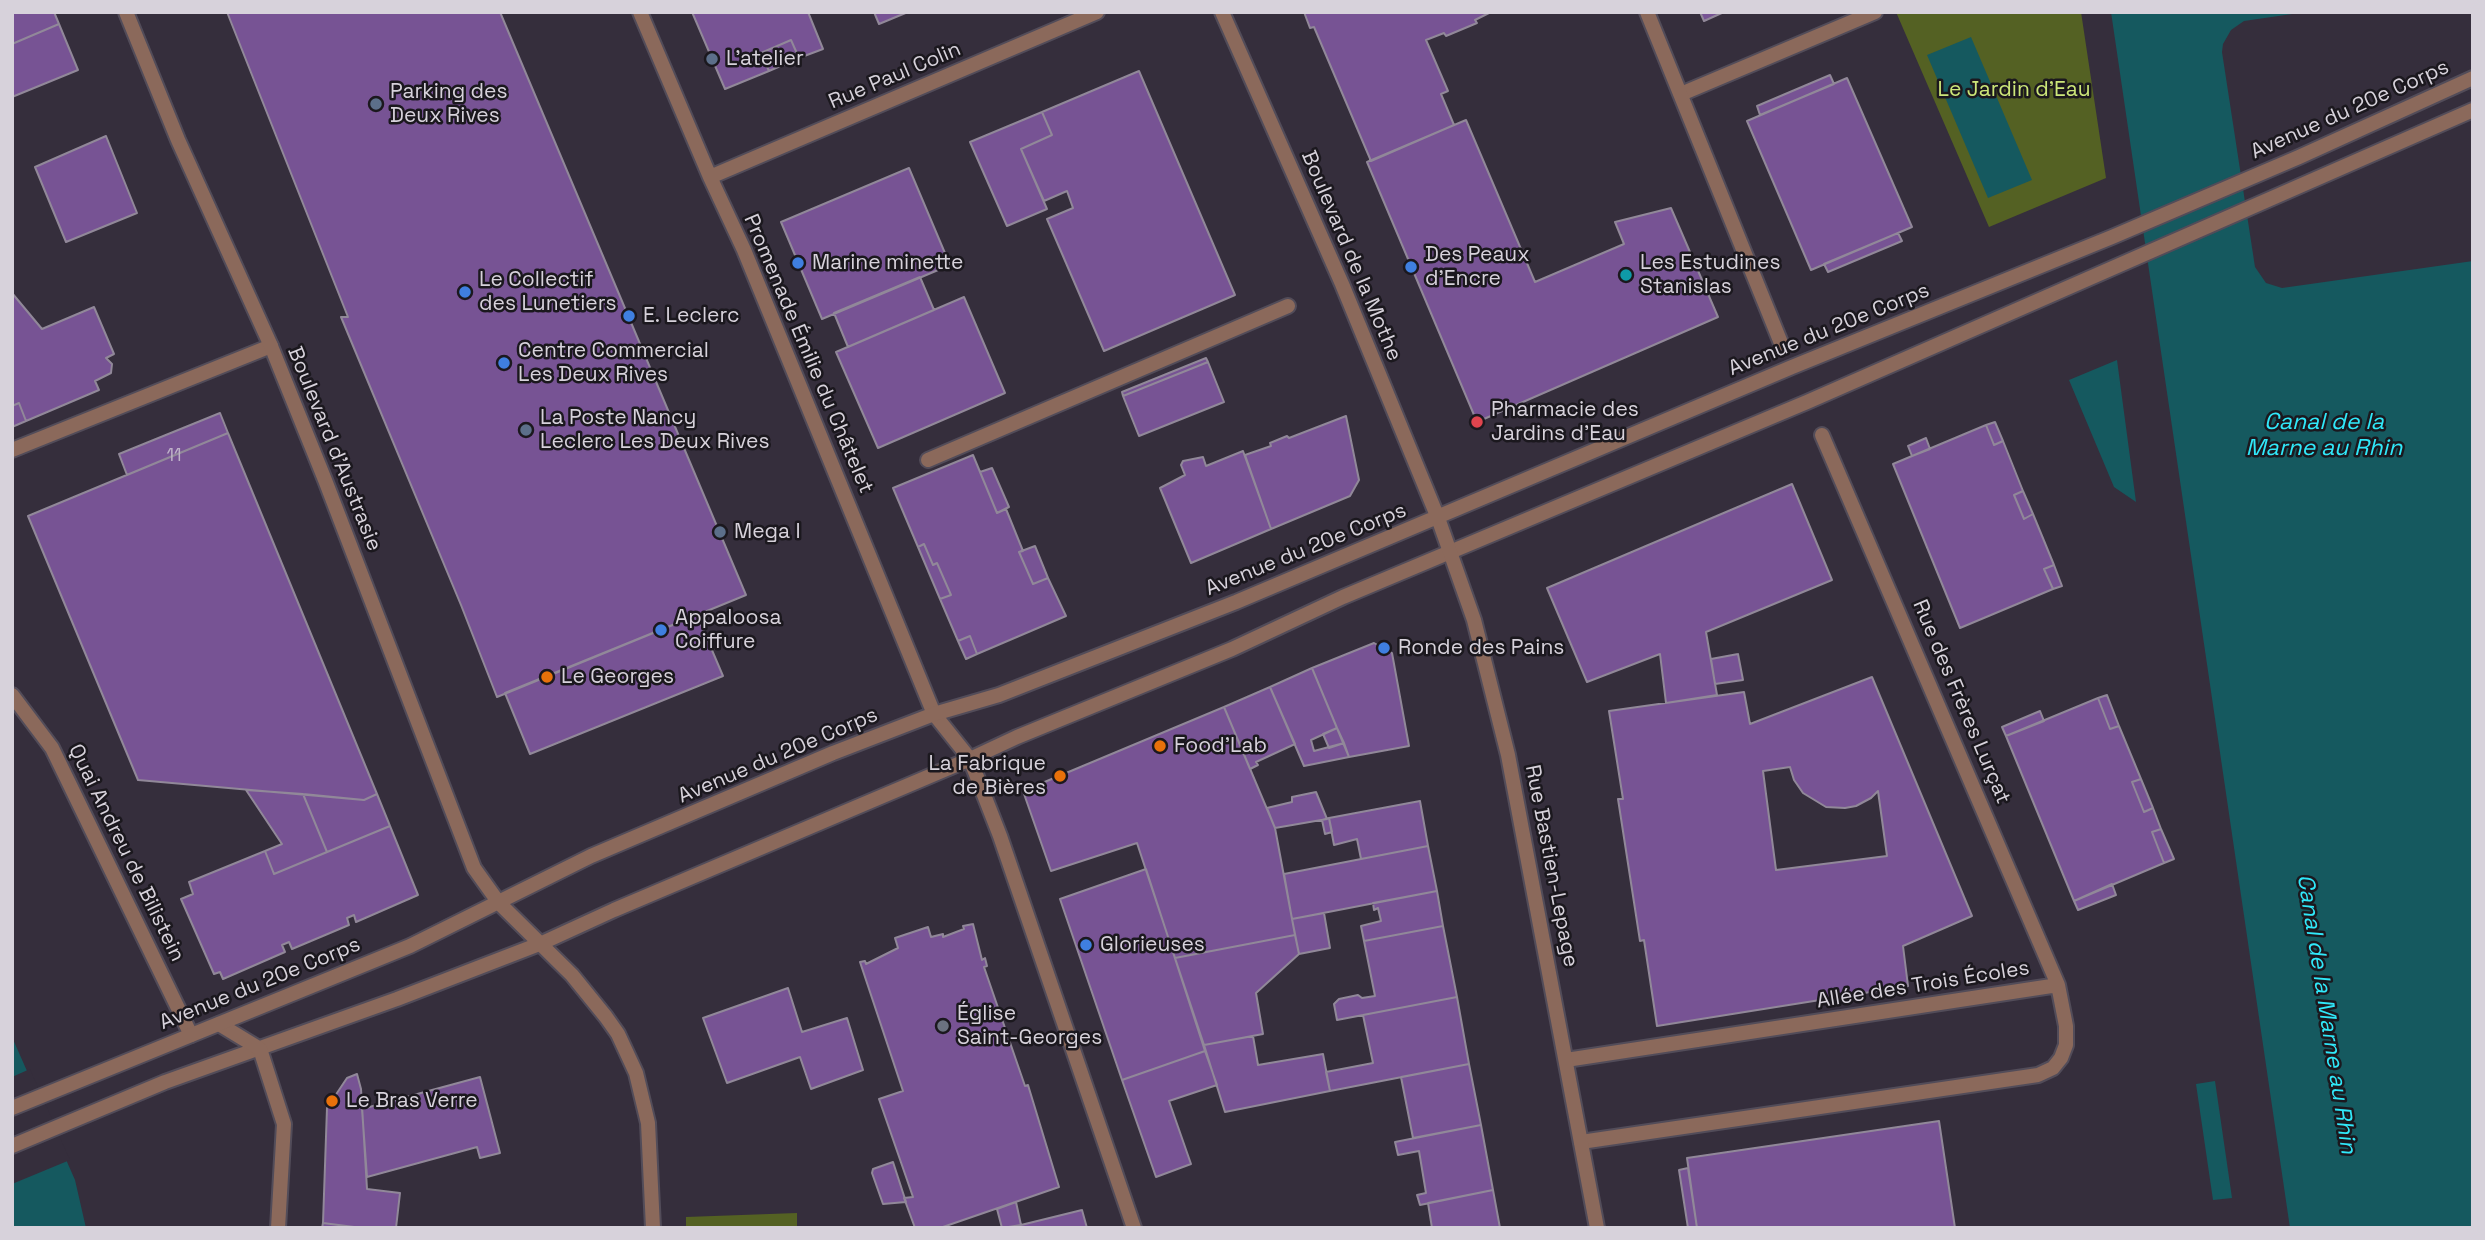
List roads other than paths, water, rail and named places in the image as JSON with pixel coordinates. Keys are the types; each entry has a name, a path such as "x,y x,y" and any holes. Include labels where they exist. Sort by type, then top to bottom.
{"street":[{"name":"Boulevard d'Austrasie","path":"126,12 326,480 474,868 499,903 542,943 607,1017 636,1073 648,1123 653,1228"},
{"name":"Promenade Émilie du Châtelet","path":"640,12 709,177 744,250 934,714 970,759 1000,836 1134,1228"},
{"name":"Rue Paul Colin","path":"709,177 1097,12"},
{"name":"Boulevard de la Mothe","path":"1222,12 1342,284 1438,518"},
{"path":"1647,12 1781,343"},
{"path":"1681,94 1875,12"},
{"name":"Avenue du 20e Corps","path":"12,1108 410,946 592,856 833,753 934,714 999,695 1236,602 1792,367 2112,237 2299,157 2473,78"},
{"path":"12,1146 165,1082 542,943 1017,737 1232,649 1343,597 1807,402 2473,110"},
{"path":"928,460 1287,306"},
{"path":"12,450 271,346"},
{"name":"Rue des Frères Lurçat","path":"1822,435 2058,985"},
{"name":"Rue Bastien-Lepage","path":"1438,518 1474,620 1508,755 1597,1228"},
{"name":"Quai Andreu de Bilistein","path":"12,695 52,748 191,1035"},
{"name":"Allée des Trois Écoles","path":"1566,1060 2058,985 2066,1026 2066,1045 2061,1058 2053,1068 2038,1074 1581,1142"},
{"path":"219,1024 260,1049 284,1124 278,1228"}],"water":[{"name":"Canal de la Marne au Rhin","path":"2111,12 2306,12 2244,21 2231,30 2223,44 2222,52 2255,267 2266,283 2282,288 2473,261 2473,1228 2290,1228"},
{"path":"1971,37 2032,180 1988,198 1927,55"},
{"path":"2117,360 2136,502 2114,487 2069,380"},
{"path":"12,1037 75,1180 86,1228 12,1228"},
{"path":"2215,1081 2232,1198 2213,1200 2196,1084"}],"place":[{"name":"L'atelier","path":"712,59"},
{"name":"Parking des Deux Rives","path":"376,104"},
{"name":"Marine minette","path":"798,263"},
{"name":"Des Peaux d'Encre","path":"1411,267"},
{"name":"Les Estudines Stanislas","path":"1626,275"},
{"name":"Le Collectif des Lunetiers","path":"465,292"},
{"name":"E. Leclerc","path":"629,316"},
{"name":"Centre Commercial Les Deux Rives","path":"504,363"},
{"name":"Pharmacie des Jardins d'Eau","path":"1477,422"},
{"name":"La Poste Nancy Leclerc Les Deux Rives","path":"526,430"},
{"name":"Mega I","path":"720,532"},
{"name":"Appaloosa Coiffure","path":"661,630"},
{"name":"Ronde des Pains","path":"1384,648"},
{"name":"Le Georges","path":"547,677"},
{"name":"Food’Lab","path":"1160,746"},
{"name":"La Fabrique de Bières","path":"1060,776"},
{"name":"Glorieuses","path":"1086,945"},
{"name":"Église Saint-Georges","path":"943,1026"},
{"name":"Le Bras Verre","path":"332,1101"}],"park label":[{"name":"Le Jardin d'Eau","path":"2014,90"}]}
